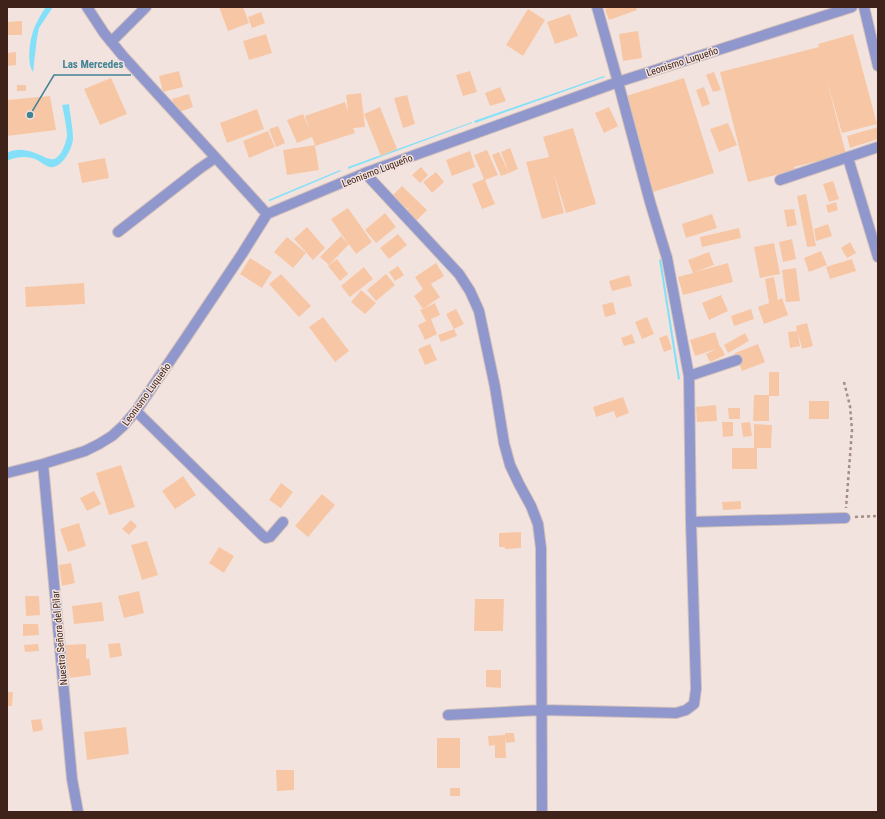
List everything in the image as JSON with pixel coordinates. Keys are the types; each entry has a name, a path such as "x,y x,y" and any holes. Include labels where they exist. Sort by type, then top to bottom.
{"street":[{"path":"87,7 110,42 267,214"},
{"path":"110,42 146,7"},
{"path":"448,715 542,710 676,713 686,710 694,704 696,688 691,522 689,376 667,258 650,202 597,7"},
{"name":"Leonismo Luqueño","path":"7,472 43,464 85,451 100,444 123,426 136,411 242,254 267,214 365,173 618,82 852,7"},
{"path":"864,7 878,66"},
{"path":"780,180 878,147"},
{"path":"118,232 198,169 215,158"},
{"path":"848,158 878,257"},
{"path":"365,173 459,274 470,290 479,311 495,387 504,443 510,465 531,506 538,524 540,535 542,812"},
{"path":"689,376 736,360"},
{"path":"136,411 263,536 266,538 270,537 283,522"},
{"name":"Nuestra Señora del Pilar","path":"43,464 72,779 78,812"},
{"path":"691,522 845,518"}],"path":[{"path":"844,382 850,406 852,430 845,518 878,516"}],"water":[{"path":"46,7 53,7 39,28 33,72 29,56 32,37 35,26"},
{"path":"604,76 605,77 475,123 474,121"},
{"path":"69,104 73,130 73,142 66,157 59,165 50,167 29,157 14,158 7,161 7,153 15,150 32,152 50,159 57,157 64,147 67,136 62,105"},
{"path":"472,123 348,169 348,167"},
{"path":"340,170 341,171 270,201 268,200"},
{"path":"661,259 680,379 678,380 659,260"}],"building":[{"path":"219,7 243,7 249,23 228,31"},
{"path":"609,7 636,7 637,10 609,20 605,9"},
{"path":"528,9 545,20 523,56 506,45"},
{"path":"261,12 265,23 252,28 248,17"},
{"path":"570,14 578,36 555,44 547,22"},
{"path":"22,21 22,35 7,35 7,22"},
{"path":"638,31 642,58 623,61 619,34"},
{"path":"266,34 272,53 249,60 243,41"},
{"path":"853,34 877,124 842,133 827,81 846,154 794,167 795,170 748,182 720,72 819,47 818,44"},
{"path":"16,52 16,65 7,66 7,53"},
{"path":"179,71 183,87 163,92 159,76"},
{"path":"470,71 477,92 463,96 456,75"},
{"path":"714,72 721,90 713,92 706,75"},
{"path":"111,78 127,114 100,125 84,89"},
{"path":"684,78 714,173 653,192 623,97"},
{"path":"17,85 26,85 26,91 17,91"},
{"path":"500,87 506,101 490,106 485,93"},
{"path":"704,87 710,104 702,107 696,90"},
{"path":"361,93 365,127 353,128 355,133 315,146 319,170 287,175 283,150 315,145 312,137 297,143 287,120 303,114 310,131 305,116 345,102 348,111 346,95"},
{"path":"189,94 193,107 177,113 172,99"},
{"path":"407,95 415,124 403,128 394,98"},
{"path":"50,96 56,130 7,136 7,100"},
{"path":"380,107 397,149 381,156 364,114"},
{"path":"609,107 618,126 604,133 595,113"},
{"path":"257,109 264,129 227,143 220,123"},
{"path":"728,123 737,145 719,152 710,129"},
{"path":"278,126 285,143 276,147 269,129"},
{"path":"878,127 878,139 850,148 847,136"},
{"path":"573,128 596,204 566,213 553,171 564,213 542,219 526,162 549,157 543,137"},
{"path":"268,131 275,147 249,158 243,141"},
{"path":"510,148 518,169 509,173 501,152"},
{"path":"487,150 498,175 485,180 495,204 482,209 472,184 484,179 474,155"},
{"path":"470,151 475,167 452,176 446,160"},
{"path":"499,152 509,173 501,176 492,155"},
{"path":"105,158 109,178 82,183 78,163"},
{"path":"421,167 428,175 420,183 412,175"},
{"path":"436,172 444,182 432,193 423,182"},
{"path":"833,181 839,199 829,202 823,184"},
{"path":"402,186 427,210 416,221 406,211 411,206 407,209 393,195"},
{"path":"806,194 816,246 807,247 797,196"},
{"path":"836,202 838,210 828,213 826,205"},
{"path":"348,208 372,242 356,254 349,244 329,265 320,257 341,236 348,244 331,219"},
{"path":"794,209 797,225 787,227 784,210"},
{"path":"385,213 396,227 376,243 365,230"},
{"path":"712,214 717,228 686,238 682,224"},
{"path":"828,224 832,236 816,241 814,229"},
{"path":"307,227 325,248 313,260 294,239"},
{"path":"739,228 741,238 702,247 700,237"},
{"path":"398,234 407,245 389,259 380,248"},
{"path":"287,237 306,253 293,268 274,252"},
{"path":"792,239 796,259 783,262 779,242"},
{"path":"850,242 856,253 847,258 841,248"},
{"path":"774,243 780,274 760,278 754,247"},
{"path":"821,251 827,265 809,272 804,258"},
{"path":"709,252 714,265 695,272 728,263 733,282 683,295 678,277 693,273 688,260"},
{"path":"250,258 272,272 262,288 240,274"},
{"path":"337,259 348,274 340,281 328,266"},
{"path":"852,259 856,271 830,279 826,267"},
{"path":"436,263 444,276 431,284 440,297 423,309 414,296 423,289 415,277"},
{"path":"398,266 404,275 395,281 389,272"},
{"path":"364,267 373,279 350,297 341,286"},
{"path":"796,268 800,301 786,302 782,270"},
{"path":"281,274 311,306 299,317 269,284"},
{"path":"386,274 395,285 376,301 367,290"},
{"path":"629,275 632,286 612,291 609,281"},
{"path":"774,277 778,300 782,298 788,315 764,324 758,307 769,303 765,279"},
{"path":"84,283 85,304 26,307 25,287"},
{"path":"361,290 376,303 365,314 351,302"},
{"path":"721,295 728,311 709,320 702,303"},
{"path":"613,302 616,314 605,317 602,305"},
{"path":"435,303 440,315 431,319 437,334 425,340 418,325 426,321 420,310"},
{"path":"456,309 464,324 454,329 446,314"},
{"path":"751,309 754,319 734,326 731,316"},
{"path":"323,317 349,351 335,362 309,327"},
{"path":"647,317 654,334 642,339 635,322"},
{"path":"807,323 813,346 802,349 798,333 800,346 790,348 788,332 797,331 796,326"},
{"path":"454,329 457,336 441,342 438,335"},
{"path":"715,332 720,347 725,355 710,362 706,354 716,349 695,356 690,340"},
{"path":"745,333 749,341 728,353 724,345"},
{"path":"632,334 635,343 624,346 621,338"},
{"path":"667,335 672,349 664,352 659,338"},
{"path":"430,344 437,360 425,365 418,349"},
{"path":"758,344 765,362 742,371 735,353"},
{"path":"769,372 779,372 779,396 769,396"},
{"path":"754,395 769,395 769,421 753,421"},
{"path":"623,397 629,413 616,418 614,411 596,417 593,407"},
{"path":"809,401 829,401 829,419 809,419"},
{"path":"716,405 717,421 697,422 696,407"},
{"path":"728,408 740,408 740,419 729,419"},
{"path":"722,422 733,422 733,436 723,437"},
{"path":"750,422 752,436 743,437 741,423"},
{"path":"754,424 772,425 771,448 757,448 757,469 732,469 732,448 754,448"},
{"path":"121,465 135,507 109,515 96,473"},
{"path":"183,476 196,495 175,509 162,491"},
{"path":"281,483 293,492 281,508 269,500"},
{"path":"94,491 101,504 87,511 80,498"},
{"path":"322,494 335,505 308,537 295,526"},
{"path":"741,501 741,509 723,510 722,502"},
{"path":"131,520 137,526 129,535 122,529"},
{"path":"79,523 86,546 68,552 60,529"},
{"path":"521,532 521,548 505,549 505,547 499,547 499,533"},
{"path":"147,541 158,575 142,580 131,545"},
{"path":"219,547 234,556 224,573 209,563"},
{"path":"71,563 75,583 62,586 59,565"},
{"path":"139,591 144,613 124,618 118,596"},
{"path":"25,596 39,596 40,615 26,616"},
{"path":"475,599 504,599 503,631 474,631"},
{"path":"102,602 104,621 74,624 72,606"},
{"path":"23,624 38,624 39,635 23,636"},
{"path":"120,643 122,656 110,658 108,644"},
{"path":"38,644 39,651 25,652 24,645"},
{"path":"86,644 86,659 89,658 91,675 70,678 66,645"},
{"path":"486,670 501,670 501,688 486,687"},
{"path":"7,692 13,692 12,706 7,706"},
{"path":"41,719 43,730 33,732 31,720"},
{"path":"126,727 129,754 87,760 84,732"},
{"path":"505,733 514,733 515,742 506,743 505,737 506,758 495,758 495,745 489,746 488,736 505,735"},
{"path":"437,738 460,738 460,768 437,768"},
{"path":"276,770 294,770 294,790 277,791"},
{"path":"450,788 460,788 460,796 450,796"}],"place":[{"name":"Las Mercedes","path":"30,115"}]}
